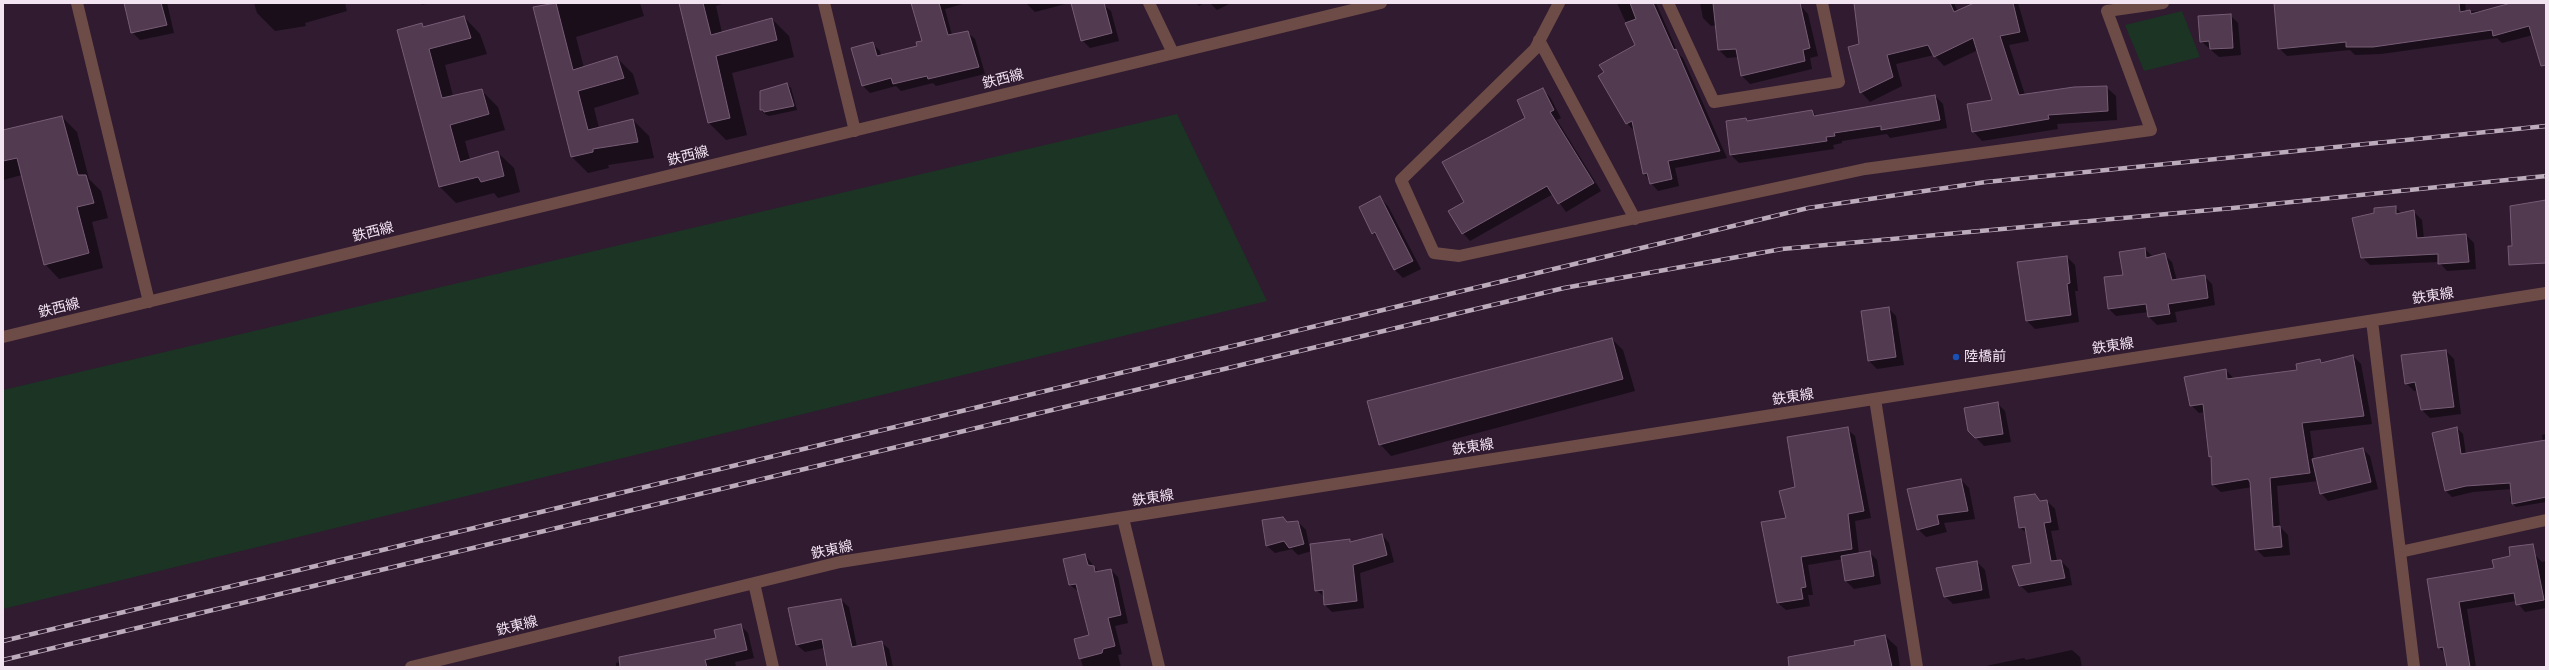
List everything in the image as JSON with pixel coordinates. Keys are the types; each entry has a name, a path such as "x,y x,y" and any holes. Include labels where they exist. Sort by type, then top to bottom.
{"street":[{"path":"77,3 149,302"},
{"path":"824,3 855,131"},
{"path":"1149,3 1173,53"},
{"name":"鉄西線","path":"3,337 855,131 1366,5 1381,3"},
{"path":"1559,3 1535,49 1401,180 1434,253 1460,256 1865,169 2151,130 2107,11 2163,3"},
{"path":"1668,3 1714,102 1839,82 1822,3"},
{"path":"1539,40 1635,219"},
{"name":"鉄東線","path":"412,667 840,562 2546,294"},
{"path":"2372,321 2414,667"},
{"path":"1875,399 1917,667"},
{"path":"1123,518 1158,667"},
{"path":"2400,552 2546,520"},
{"path":"754,583 773,667"}],"green space":[{"path":"2182,11 2200,57 2144,71 2125,25"},
{"path":"1177,114 1267,301 3,609 3,390"}],"building":[{"path":"124,3 161,3 167,25 131,33"},
{"path":"556,3 573,70 617,56 624,78 578,91 588,130 633,119 638,142 593,149 593,152 571,157 533,7"},
{"path":"679,3 703,3 711,35 772,18 777,40 716,56 730,118 708,123"},
{"path":"911,3 939,3 948,35 968,31 979,67 928,79 927,76 893,84 891,78 862,86 851,48 873,42 877,56 917,46 916,42 922,41"},
{"path":"1071,3 1104,3 1112,33 1081,41"},
{"path":"1630,3 1653,3 1674,50 1676,49 1720,151 1668,161 1672,179 1650,184 1647,173 1643,174 1632,121 1626,124 1598,76 1604,72 1599,65 1635,45 1625,23 1636,19"},
{"path":"1713,3 1800,3 1810,48 1803,50 1805,61 1741,76 1736,49 1718,50"},
{"path":"1854,3 1950,3 1954,12 1974,3 2013,3 2020,32 2000,36 2019,95 2074,87 2107,86 2108,111 2048,115 2049,119 1972,132 1967,104 1992,100 1973,38 1934,57 1928,45 1887,55 1893,77 1860,93 1848,47 1859,44"},
{"path":"2274,3 2459,3 2460,12 2470,10 2471,14 2511,3 2546,3 2546,65 2541,66 2529,26 2493,36 2492,30 2373,47 2346,47 2346,42 2278,49"},
{"path":"2231,14 2233,48 2210,49 2209,41 2200,42 2198,16"},
{"path":"464,16 471,38 429,49 442,98 482,89 489,114 450,125 460,162 498,151 504,176 481,182 478,177 439,187 397,30 422,23 423,27"},
{"path":"787,83 794,106 764,112 763,110 760,110 760,91"},
{"path":"1543,88 1554,110 1550,112 1594,183 1558,204 1547,186 1462,234 1448,211 1464,202 1442,162 1525,118 1517,100"},
{"path":"1935,95 1940,120 1881,130 1881,126 1834,133 1835,136 1826,137 1827,141 1730,155 1726,121 1746,118 1747,121 1812,110 1814,116"},
{"path":"62,116 78,175 86,175 94,203 77,207 89,253 44,265 17,158 3,161 3,130"},
{"path":"1380,196 1413,261 1394,270 1375,232 1372,234 1359,207"},
{"path":"2546,200 2546,263 2509,265 2508,246 2512,246 2510,206"},
{"path":"2396,206 2396,214 2414,210 2417,238 2466,234 2469,262 2438,264 2438,254 2361,258 2352,218 2374,213 2374,208"},
{"path":"2145,248 2146,258 2165,253 2172,280 2205,275 2208,298 2168,304 2170,314 2148,317 2146,304 2108,309 2104,277 2123,275 2119,252"},
{"path":"2067,256 2070,283 2067,284 2071,315 2026,321 2017,262"},
{"path":"1889,307 1896,357 1868,361 1861,311"},
{"path":"1612,338 1623,379 1379,445 1367,401"},
{"path":"2446,350 2454,407 2421,410 2415,382 2405,384 2401,355"},
{"path":"2353,355 2364,416 2302,423 2310,473 2270,478 2273,527 2280,526 2282,547 2255,550 2250,482 2248,479 2212,485 2211,456 2209,457 2203,404 2190,406 2184,377 2226,369 2227,379 2297,370 2296,364 2320,359 2321,363"},
{"path":"1998,402 2003,434 1975,438 1968,431 1964,408"},
{"path":"1848,427 1864,511 1848,514 1852,549 1801,557 1806,587 1801,588 1803,599 1777,603 1761,522 1786,518 1779,491 1795,487 1787,437"},
{"path":"2457,427 2461,454 2546,440 2546,497 2512,504 2510,483 2466,486 2445,491 2432,433"},
{"path":"2363,448 2371,482 2320,494 2312,459"},
{"path":"1961,479 1968,511 1937,515 1939,524 1917,530 1907,489"},
{"path":"2035,494 2040,501 2047,500 2051,522 2044,523 2051,561 2061,560 2065,578 2019,586 2012,566 2031,563 2025,527 2019,528 2014,497"},
{"path":"1283,517 1287,522 1298,521 1304,544 1289,548 1284,541 1266,546 1262,520"},
{"path":"1382,534 1387,555 1353,565 1357,601 1324,605 1323,590 1315,591 1310,544 1350,539 1350,542"},
{"path":"2533,544 2544,600 2516,605 2514,593 2459,602 2470,667 2447,667 2443,647 2438,648 2427,579 2494,568 2492,560 2510,556 2509,547"},
{"path":"1870,551 1874,576 1845,581 1841,556"},
{"path":"1085,554 1088,565 1094,566 1095,572 1111,569 1121,615 1108,618 1115,646 1103,649 1102,653 1079,659 1074,639 1089,635 1076,584 1069,585 1063,559"},
{"path":"1977,561 1982,590 1944,597 1936,568"},
{"path":"841,599 852,647 882,641 887,667 827,667 822,639 796,645 788,608"},
{"path":"741,624 747,650 705,660 707,667 620,667 619,657 716,638 714,630"},
{"path":"1885,635 1892,667 1789,667 1788,657 1855,645 1854,641"}],"railway":[{"path":"3,641 1808,208 1986,182 2546,126"},
{"path":"3,660 1564,288 1782,249 2233,208 2546,176"}],"place":[{"name":"陸橋前","path":"1956,357"}]}
